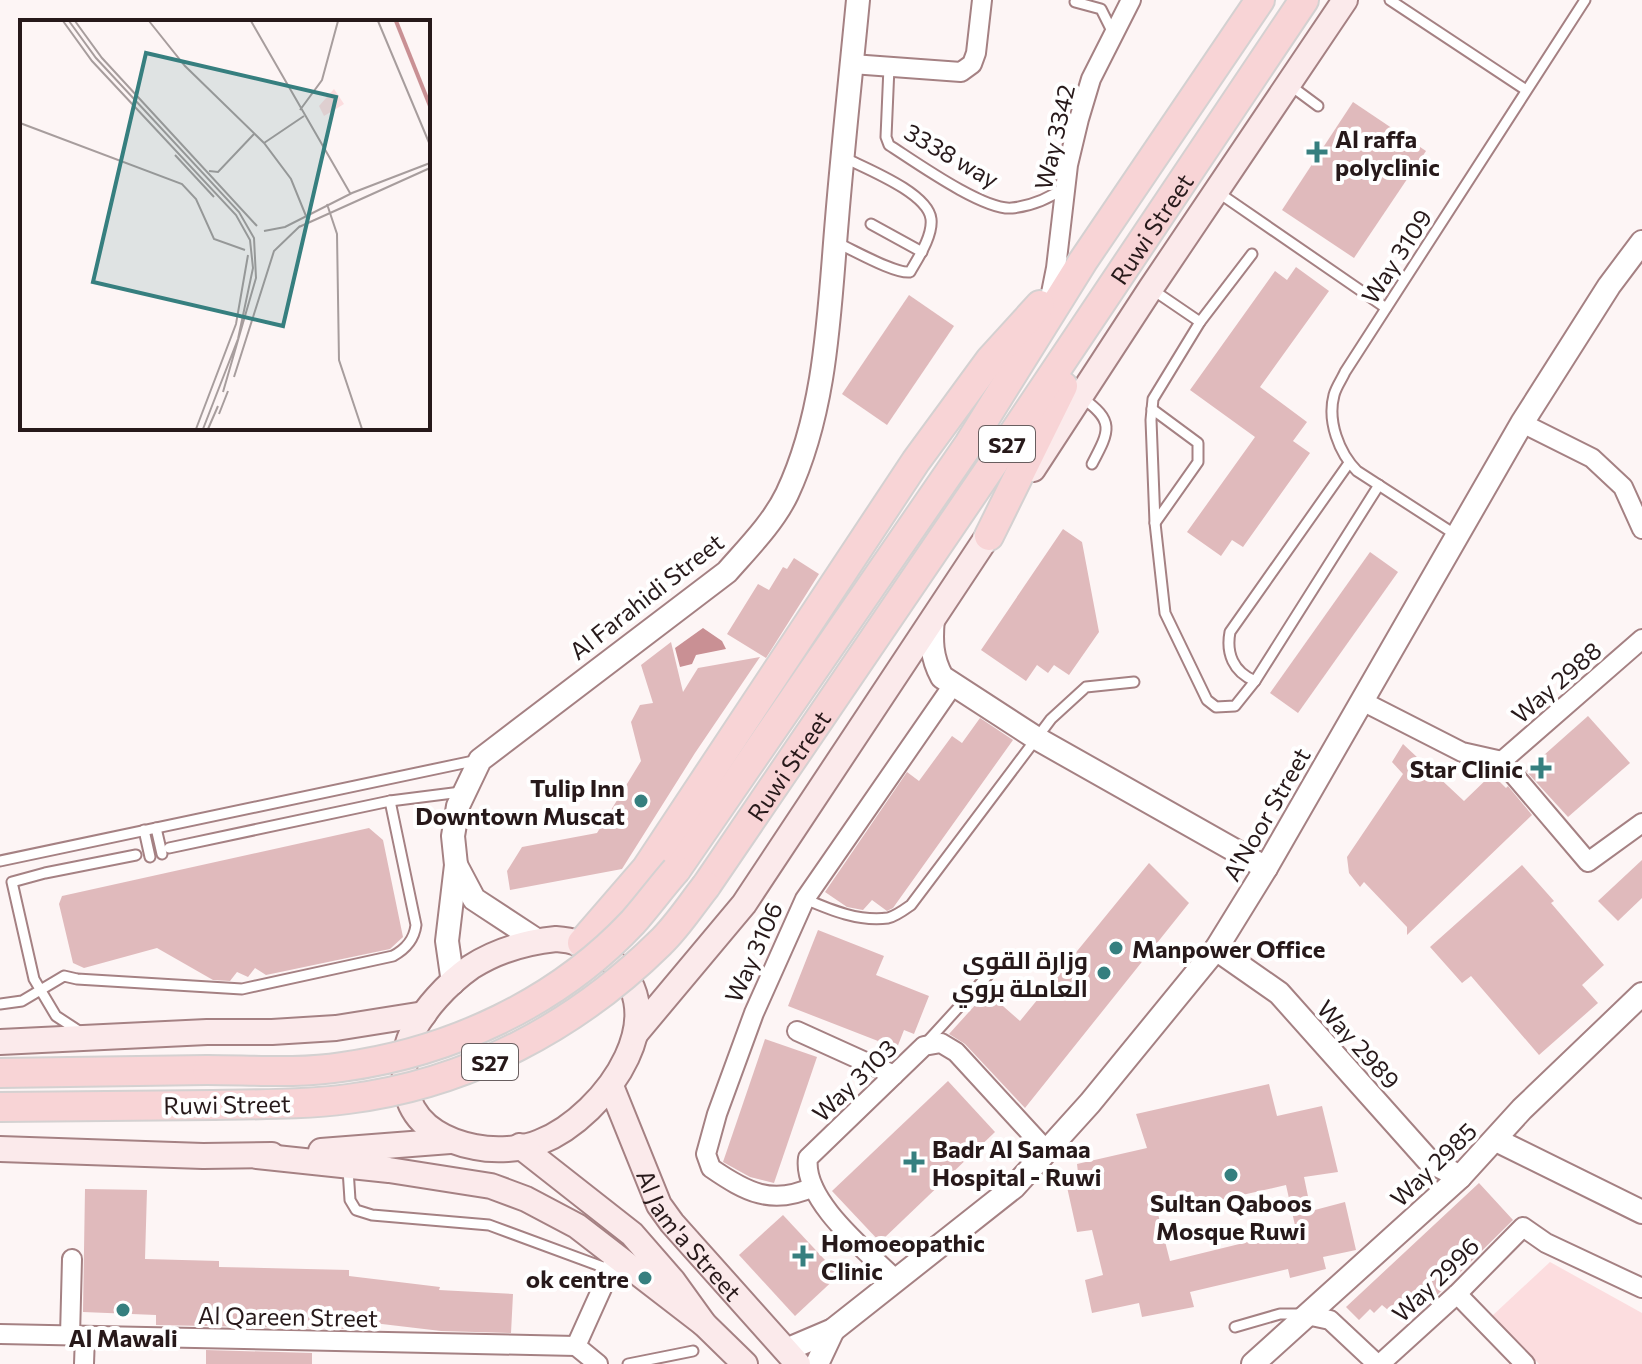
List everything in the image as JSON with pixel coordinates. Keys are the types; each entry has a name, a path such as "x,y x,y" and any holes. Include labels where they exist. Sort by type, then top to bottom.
{"main road":[{"name":"Ruwi Street","path":"0,1073 341,1067 408,1053 474,1032 532,1003 585,966 632,922 676,870 969,444 1083,261 1260,0"},
{"name":"Ruwi Street","path":"0,1107 282,1104 350,1099 419,1084 487,1063 551,1031 609,988 662,942 706,886 1304,0"},
{"path":"636,1033 744,904 1345,0"},
{"path":"582,943 646,869 916,461 990,360 1083,261"},
{"path":"989,536 1116,280"},
{"path":"257,1156 450,1141 489,1150 539,1143 566,1128 593,1107 611,1086 630,1052 636,1033 637,1011 629,982 613,961 582,943 556,939 501,951 471,967 424,1014 410,1037 404,1067 409,1100 425,1125 450,1141"},
{"path":"0,1042 320,1029 424,1014"},
{"name":"Al Jam'a Street","path":"611,1086 659,1205 792,1357"},
{"name":"Al Jam'a Street","path":"520,1146 632,1234 673,1281 704,1324 745,1364"},
{"path":"0,1149 257,1156 491,1186 526,1199 577,1226 614,1262 704,1324"}],"street":[{"name":"Al Farahidi Street","path":"453,983 447,941 456,865 453,836 458,806 480,760 540,711 727,572 758,537 785,498 803,456 815,414 827,327 858,0"},
{"path":"852,64 961,72 972,64 976,53 982,0"},
{"name":"Way 3342","path":"1051,293 1068,165 1087,92 1131,0"},
{"name":"A'Noor Street","path":"792,1357 833,1330 1014,1187 1090,1103 1216,949 1266,868 1522,423 1609,286 1642,242"},
{"path":"1522,423 1592,458 1623,487 1642,529"},
{"path":"1623,487 1642,481"},
{"path":"933,618 931,639 934,663 942,677 1036,738 1266,868"},
{"name":"Way 2988","path":"1502,761 1642,639"},
{"name":"Way 3106","path":"813,1187 784,1197 757,1194 711,1168 706,1154 717,1114 754,1013 805,899 953,685"},
{"path":"1362,701 1462,752 1502,761 1588,862 1642,823"},
{"name":"Al Farahidi Street","path":"456,865 474,899 538,941"},
{"name":"Way 2989","path":"1216,949 1279,993 1428,1160 1460,1177"},
{"name":"Way 2985","path":"1253,1364 1460,1177 1522,1109 1642,994"},
{"path":"797,1031 894,1075"},
{"name":"Way 3103","path":"813,1187 807,1169 808,1158 924,1046 941,1043 956,1052 1047,1151"},
{"path":"1496,1140 1642,1212"},
{"path":"813,1187 829,1213 896,1280"},
{"name":"Way 2996","path":"1379,1364 1457,1294 1523,1227 1546,1243 1642,1288"},
{"path":"72,1259 77,1336 84,1364"},
{"path":"598,1364 576,1346 614,1262"},
{"path":"1457,1294 1525,1364"},
{"path":"1326,1297 1330,1320"},
{"path":"1307,1315 1330,1320 1379,1364"},
{"name":"A'Noor Street","path":"817,1364 833,1330"},
{"name":"Al Qareen Street","path":"0,1334 576,1346"}],"lane":[{"path":"1390,0 1526,90"},
{"name":"Way 3109","path":"1349,463 1339,444 1333,421 1334,395 1345,372 1585,0"},
{"path":"1075,2 1101,9 1111,24 1113,35"},
{"name":"3338 way","path":"889,67 886,137 889,145 969,194 1009,209 1038,202 1065,187"},
{"path":"1289,84 1318,106"},
{"path":"835,242 904,273 910,272 922,252 932,223 928,209 918,199 843,157"},
{"path":"1216,191 1386,308"},
{"path":"871,224 922,252"},
{"path":"1252,254 1200,322 1153,399 1152,409 1155,523 1165,613 1207,700 1216,707 1235,706 1255,681 1379,485"},
{"path":"1151,288 1200,322"},
{"path":"1081,397 1100,411 1107,426 1106,437 1092,464"},
{"path":"1152,409 1198,443 1199,454 1198,462 1155,523"},
{"path":"1255,681 1238,669 1227,649 1230,632 1349,463 1459,536"},
{"path":"805,899 841,914 891,918 911,905 1051,719 1086,687 1134,682"},
{"path":"0,861 480,760"},
{"path":"156,828 165,851 390,801 465,791"},
{"path":"0,1004 22,1001 64,976 242,989 393,956 415,935 416,925 390,801"},
{"path":"144,830 150,857"},
{"path":"89,1038 56,1016 40,992 34,979 12,882 136,855"},
{"path":"924,1046 989,974"},
{"path":"347,1166 350,1200 356,1210 372,1215 489,1225 614,1262"},
{"path":"1235,1327 1280,1314 1307,1315"},
{"path":"628,1364 693,1351"}],"shaded area":[{"path":"703,628 722,641 726,649 696,655 692,664 680,667 675,648"},
{"path":"1550,1262 1642,1313 1642,1364 1539,1364 1492,1316"}],"building":[{"path":"1353,102 1426,151 1354,258 1282,210"},
{"path":"1296,267 1329,291 1260,387 1307,422 1293,441 1310,453 1243,547 1232,540 1221,556 1187,532 1255,437 1190,390 1275,271 1287,280"},
{"path":"909,295 954,326 887,425 842,394"},
{"path":"1063,529 1082,542 1099,632 1069,675 1054,665 1048,673 1037,665 1026,681 981,650"},
{"path":"1370,552 1398,572 1298,713 1270,693"},
{"path":"794,558 819,574 766,658 727,634 758,584 769,590 783,567 787,569"},
{"name":"Tulip Inn Downtown Muscat","path":"671,642 683,692 698,668 760,657 622,869 510,890 507,871 522,847 597,833 641,761 631,722 640,705 653,703 641,665"},
{"path":"1588,716 1630,763 1568,817 1526,771"},
{"path":"980,718 1013,740 893,908 887,911 872,900 863,910 847,907 825,892 907,772 919,781 952,736 962,743"},
{"path":"1403,744 1464,801 1492,774 1506,788 1508,786 1532,815 1407,935 1407,927 1364,882 1360,887 1349,873 1347,857 1403,774 1392,762"},
{"path":"369,828 383,840 403,937 390,949 266,975 255,968 248,977 237,972 230,981 213,980 157,948 84,968 73,963 59,904 62,896"},
{"path":"1642,860 1642,898 1618,921 1598,901"},
{"name":"Manpower Office","path":"1149,863 1189,903 1025,1108 965,1044 949,1034 987,992 1020,1021"},
{"path":"1522,865 1604,965 1582,985 1598,1003 1539,1055 1471,976 1462,983 1430,947"},
{"path":"818,930 884,956 876,975 929,996 914,1034 904,1030 895,1053 876,1046 878,1041 788,1006"},
{"path":"765,1039 817,1057 774,1183 750,1177 723,1162"},
{"name":"Badr Al Samaa Hospital - Ruwi","path":"948,1081 995,1132 880,1242 832,1191"},
{"path":"1269,1084 1277,1116 1322,1106 1338,1172 1304,1177 1311,1211 1345,1202 1356,1250 1323,1257 1326,1269 1290,1278 1288,1269 1190,1292 1194,1307 1142,1317 1139,1303 1092,1313 1085,1280 1103,1275 1092,1230 1077,1232 1067,1187 1079,1181 1077,1164 1147,1148 1136,1114","holes":["1286,1185 1296,1230 1170,1261 1158,1214"]},
{"path":"1479,1183 1513,1220 1424,1308 1418,1302 1409,1310 1399,1299 1388,1310 1382,1305 1374,1313 1370,1309 1359,1320 1346,1307"},
{"path":"85,1189 147,1190 145,1259 219,1261 219,1267 349,1270 349,1276 440,1287 439,1290 513,1294 511,1333 441,1331 348,1320 348,1329 156,1325 156,1315 83,1312"},
{"path":"783,1215 839,1275 795,1316 739,1255"},
{"path":"206,1350 312,1353 312,1364 206,1364"}],"place":[{"name":"Al raffa polyclinic","path":"1317,152"},
{"name":"Star Clinic","path":"1541,768"},
{"name":"Tulip Inn Downtown Muscat","path":"641,801"},
{"name":"Manpower Office","path":"1116,948"},
{"name":"وزارة القوى العاملة بروي","path":"1104,973"},
{"name":"Badr Al Samaa Hospital - Ruwi","path":"914,1162"},
{"name":"Sultan Qaboos Mosque Ruwi","path":"1231,1175"},
{"name":"Homoeopathic Clinic","path":"803,1256"},
{"name":"ok centre","path":"645,1278"},
{"name":"Al Mawali","path":"123,1310"}]}
